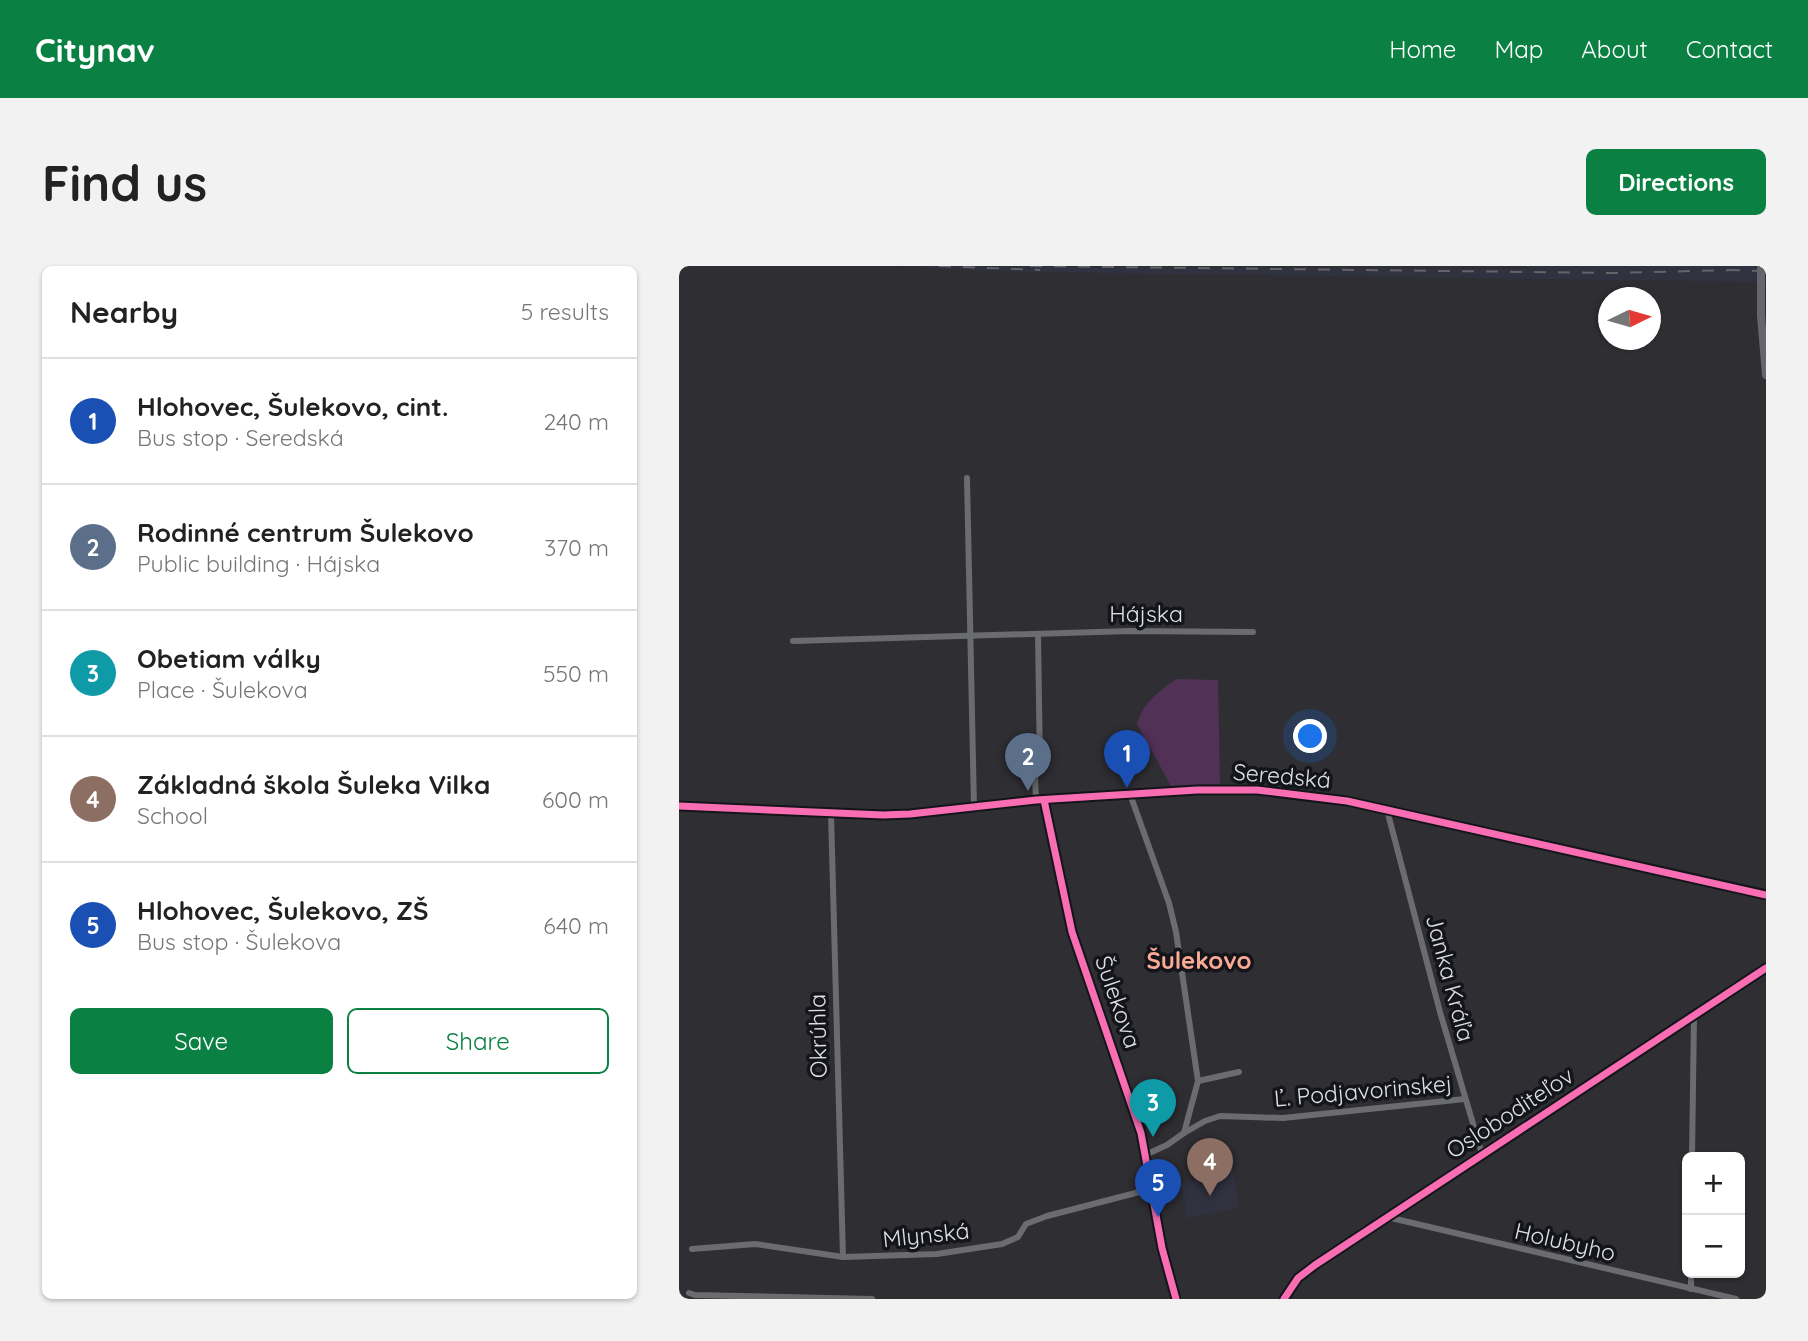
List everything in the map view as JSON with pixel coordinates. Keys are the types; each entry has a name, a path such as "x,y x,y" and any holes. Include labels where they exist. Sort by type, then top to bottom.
{"street":[{"path":"1761,266 1761,316 1766,375"},
{"path":"967,478 974,807"},
{"name":"Hájska","path":"793,641 1038,634 1253,632"},
{"path":"1038,634 1040,767 1035,778 1040,800"},
{"name":"Seredská","path":"679,806 786,812 910,814 1040,800 1228,789 1257,790 1307,795 1387,810 1766,895"},
{"path":"1130,794 1169,903 1176,932 1198,1081 1184,1133"},
{"name":"Šulekova","path":"1040,800 1072,932 1141,1133 1162,1248 1177,1299"},
{"name":"Janka Kráľa","path":"1387,810 1482,1154"},
{"name":"Okrúhla","path":"831,813 843,1257"},
{"name":"Osloboditeľov","path":"1284,1299 1298,1278 1315,1265 1766,968"},
{"path":"1692,1152 1694,1016"},
{"path":"1198,1081 1239,1072"},
{"name":"Ľ. Podjavorinskej","path":"1145,1155 1220,1116 1283,1118 1465,1099"},
{"name":"Mlynská","path":"692,1249 755,1244 843,1257 879,1258 937,1254 1003,1244 1019,1237 1026,1224 1047,1216 1151,1189"},
{"name":"Holubyho","path":"1387,1217 1736,1299"},
{"path":"1691,1278 1691,1289"},
{"path":"689,1293 872,1299"}],"shaded area":[{"path":"897,266 1540,269 1519,266 1766,266 1766,282 1026,272"},
{"path":"1176,679 1218,680 1220,784 1171,786 1137,724 1147,704"},
{"path":"1231,1157 1239,1208 1187,1218 1181,1183 1220,1177 1218,1159"}],"railway":[{"path":"939,266 1040,270"},
{"path":"1030,266 1614,273 1735,270"},
{"path":"1728,270 1766,271"}],"cycle path":[{"path":"679,806 883,815 1036,800 1197,790 1257,790 1347,801 1766,895"},
{"path":"1044,800 1072,932 1141,1133 1162,1248 1176,1299"},
{"path":"1284,1299 1298,1278 1315,1265 1766,968"}],"place":[{"name":"Hlohovec, Šulekovo, cint.","path":"1127,788"},
{"name":"Rodinné centrum Šulekovo","path":"1028,791"},
{"name":"Obetiam války","path":"1153,1137"},
{"name":"Základná škola Šuleka Vilka","path":"1210,1196"},
{"name":"Hlohovec, Šulekovo, ZŠ","path":"1158,1217"}],"district":[{"name":"Šulekovo","path":"1199,961"}]}
